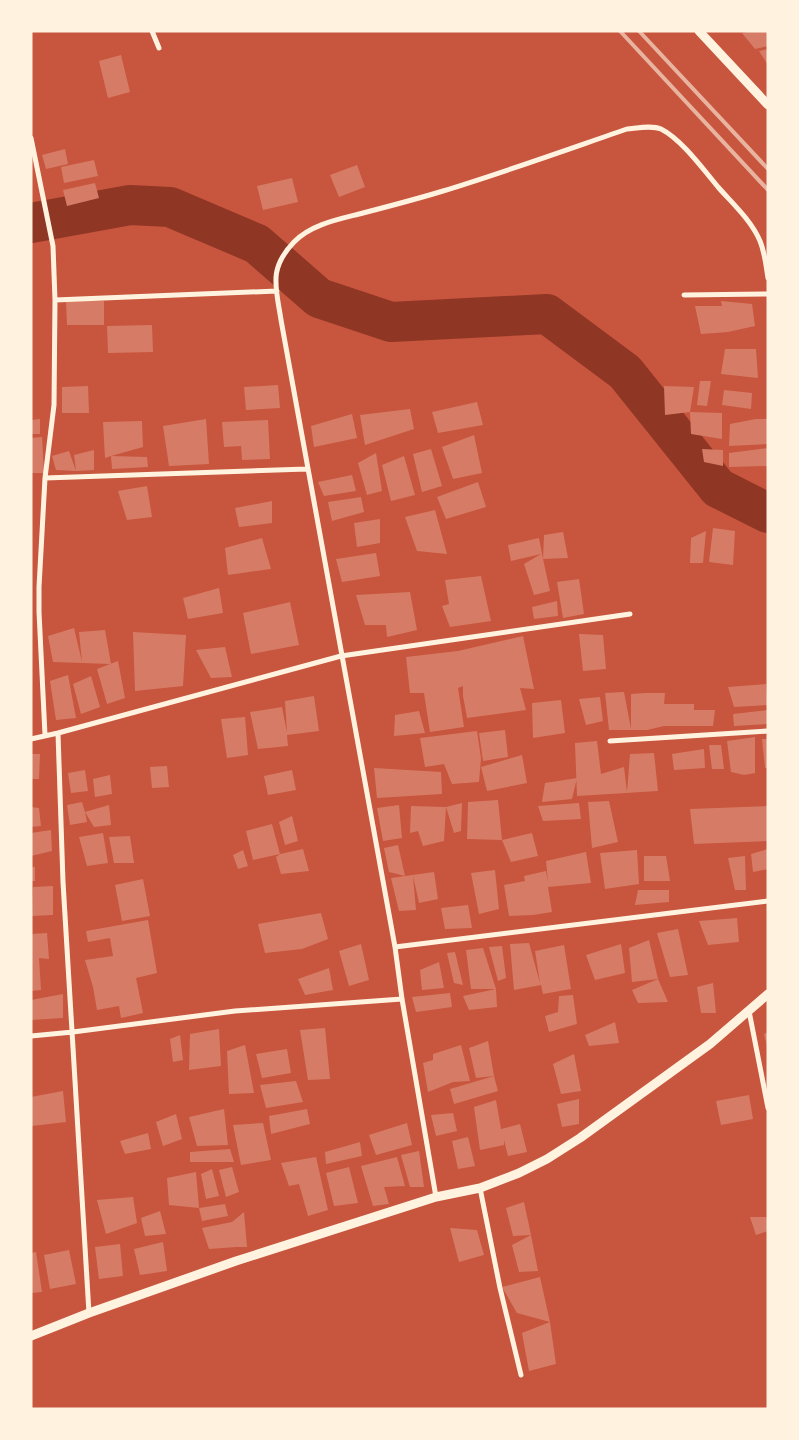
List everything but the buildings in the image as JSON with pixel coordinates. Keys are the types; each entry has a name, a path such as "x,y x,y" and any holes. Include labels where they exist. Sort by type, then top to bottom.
{"street":[{"path":"152,31 159,48"},
{"path":"699,31 768,105"},
{"path":"436,1198 395,947 281,320 276,280 277,268 282,256 295,241 308,231 333,221 442,191 627,129 660,128 671,135 686,150 751,226 759,240 765,258 768,278"},
{"path":"31,138 53,246 55,300 54,405 45,478 39,587 45,736"},
{"path":"55,300 277,291"},
{"path":"684,295 768,294"},
{"path":"45,478 308,469"},
{"path":"31,738 58,733 341,656 630,614"},
{"path":"610,741 768,731"},
{"path":"58,733 63,882 89,1314"},
{"path":"395,947 768,901"},
{"path":"31,1336 236,1261 436,1198 480,1188 519,1173 548,1159 580,1138 710,1044 768,994"},
{"path":"31,1036 235,1010 402,999"},
{"path":"749,1010 768,1108"},
{"path":"480,1188 500,1288 521,1375"}],"waterway":[{"path":"31,223 130,205 170,207 257,244 319,298 391,322 547,314 625,372 718,488 768,513"}],"railway":[{"path":"620,31 768,190"},
{"path":"639,31 768,169"}]}
